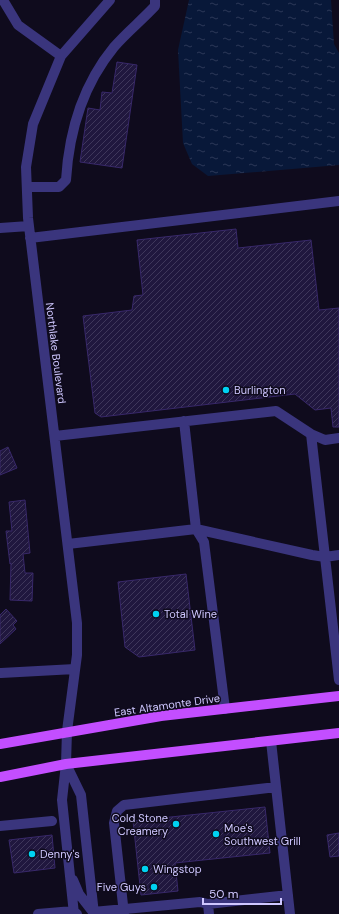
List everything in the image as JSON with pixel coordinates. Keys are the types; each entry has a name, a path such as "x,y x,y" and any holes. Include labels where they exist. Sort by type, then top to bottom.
{"main road":[{"name":"East Altamonte Drive","path":"0,744 66,731 161,716 339,696"},
{"path":"0,777 66,764 339,733"}],"street":[{"path":"3,0 18,25 61,56"},
{"name":"Northlake Boulevard","path":"70,871 62,800 66,764 66,731 75,670 78,623 30,238 26,167 33,124 61,56 110,0"},
{"path":"27,187 59,187 66,180 68,149 74,124 86,90 99,67 114,46 154,6 155,0"},
{"path":"30,238 339,201"},
{"path":"0,228 29,226"},
{"path":"55,436 276,411 311,434 325,440 339,438"},
{"path":"184,422 196,529 204,542 225,709"},
{"path":"311,434 339,680"},
{"path":"68,544 196,529 325,557 339,556"},
{"path":"1,673 75,670"},
{"path":"272,741 290,914"},
{"path":"66,764 81,795 93,913"},
{"path":"124,911 114,823 117,812 124,806 276,787"},
{"path":"0,826 52,821"},
{"path":"70,871 80,894 93,913"},
{"path":"38,914 75,913 70,871"},
{"path":"93,913 200,902 208,904 288,895"},
{"path":"208,904 209,914"}],"water":[{"path":"189,0 331,0 334,44 339,53 339,165 208,176 192,164 183,143 178,50"}],"building":[{"path":"117,62 137,65 122,168 80,162 88,108 100,110 102,92 112,93"},
{"path":"236,229 238,248 311,240 319,310 339,308 339,427 333,427 331,408 315,410 295,394 101,417 95,413 83,316 132,310 134,296 143,295 137,240"},
{"path":"8,447 17,468 0,475 0,451"},
{"path":"25,500 30,553 23,554 25,573 33,573 32,601 10,600 11,563 10,564 6,531 12,531 9,502"},
{"name":"Total Wine","path":"186,574 195,650 139,657 125,647 118,582"},
{"path":"6,609 17,621 13,625 16,629 0,644 0,615"},
{"path":"265,807 270,853 175,863 178,891 141,895 133,821"},
{"path":"339,833 339,856 330,857 327,835"},
{"name":"Denny's","path":"52,835 55,868 14,873 9,840"}],"place":[{"name":"Burlington","path":"226,390"},
{"name":"Total Wine","path":"156,614"},
{"name":"Cold Stone Creamery","path":"176,824"},
{"name":"Moe's Southwest Grill","path":"216,834"},
{"name":"Denny's","path":"32,854"},
{"name":"Wingstop","path":"145,869"},
{"name":"Five Guys","path":"154,887"}]}
